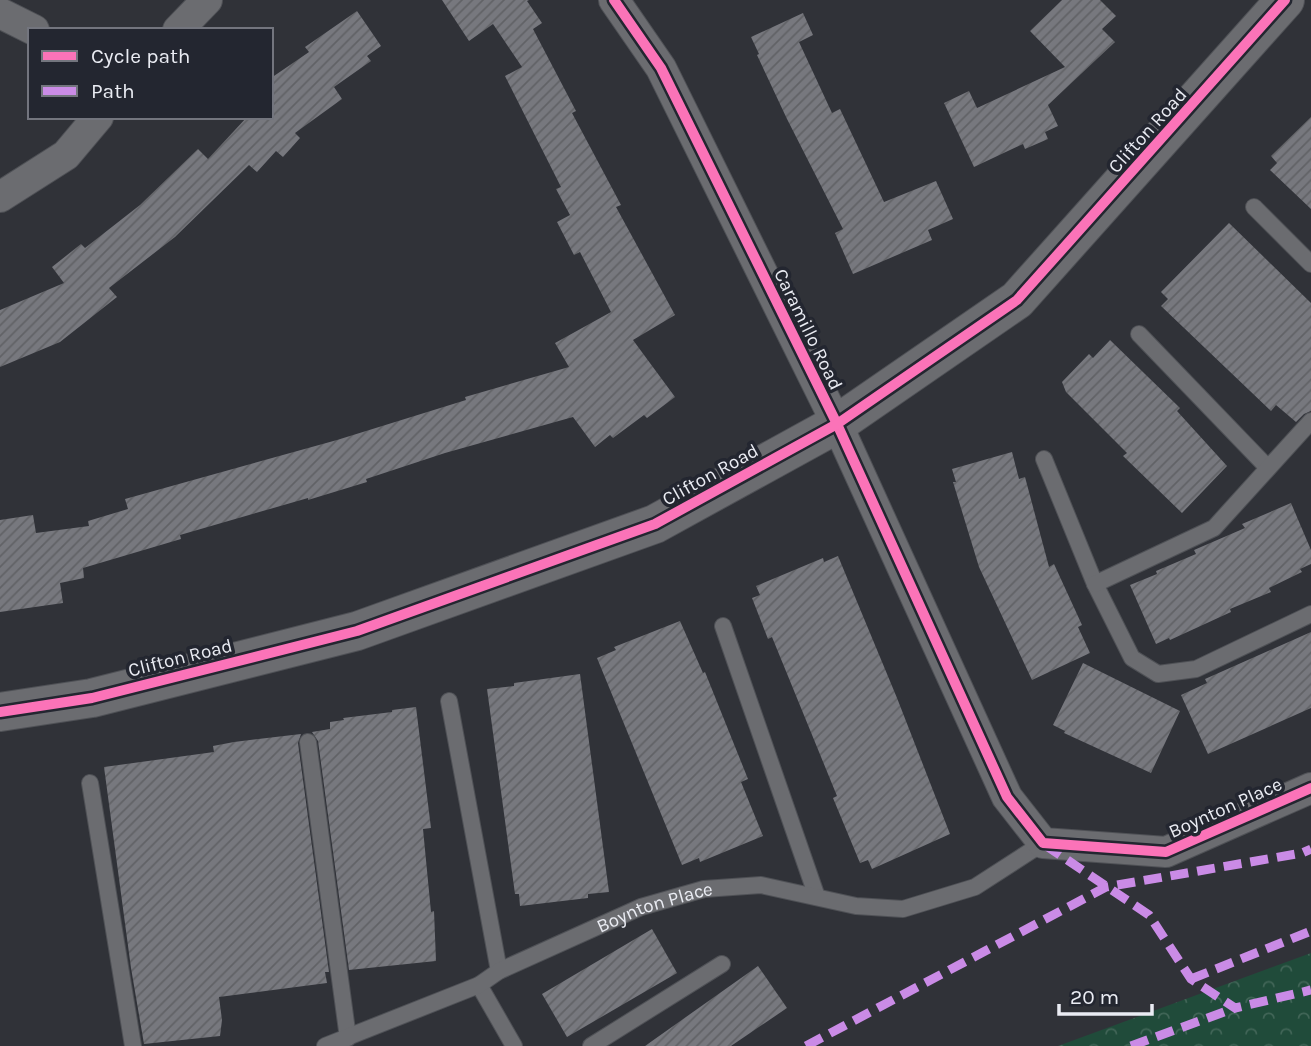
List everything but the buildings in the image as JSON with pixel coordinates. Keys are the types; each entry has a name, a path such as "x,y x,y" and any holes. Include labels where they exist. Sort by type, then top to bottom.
{"main road":[{"name":"Clifton Road","path":"0,712 92,698 357,631 655,524 837,424 1017,300 1285,0"}],"street":[{"path":"180,28 207,0"},
{"name":"Caramillo Road","path":"614,0 660,68 837,424 1007,797 1042,843"},
{"path":"0,13 30,28"},
{"path":"0,197 66,155 95,119"},
{"name":"Boynton Place","path":"1042,843 1166,852 1311,788"}],"lane":[{"path":"1254,207 1311,264"},
{"path":"1139,334 1268,468"},
{"path":"1095,584 1214,528 1311,421"},
{"path":"1044,459 1095,584 1132,658 1158,674 1196,669 1311,614"},
{"path":"723,626 817,897"},
{"path":"449,701 499,971"},
{"path":"308,742 348,1038"},
{"path":"90,783 133,1046"},
{"name":"Boynton Place","path":"326,1046 479,985 499,971 641,907 704,889 761,884 856,906 902,909 975,887 1042,843"},
{"path":"591,1046 722,964"},
{"path":"479,985 513,1046"}],"green space":[{"path":"1311,953 1311,1046 1058,1046"}],"marked path":[{"path":"1045,845 1149,915 1191,979 1235,1008 1311,990"},
{"path":"806,1046 1106,887 1302,853 1311,849"},
{"path":"1191,979 1311,931"},
{"path":"1131,1046 1235,1008"}],"cycle path":[{"path":"614,0 661,68 837,424 1007,797 1043,843 1166,852 1311,788"},
{"path":"0,712 92,698 357,631 655,524 837,424 1017,300 1285,0"}]}
